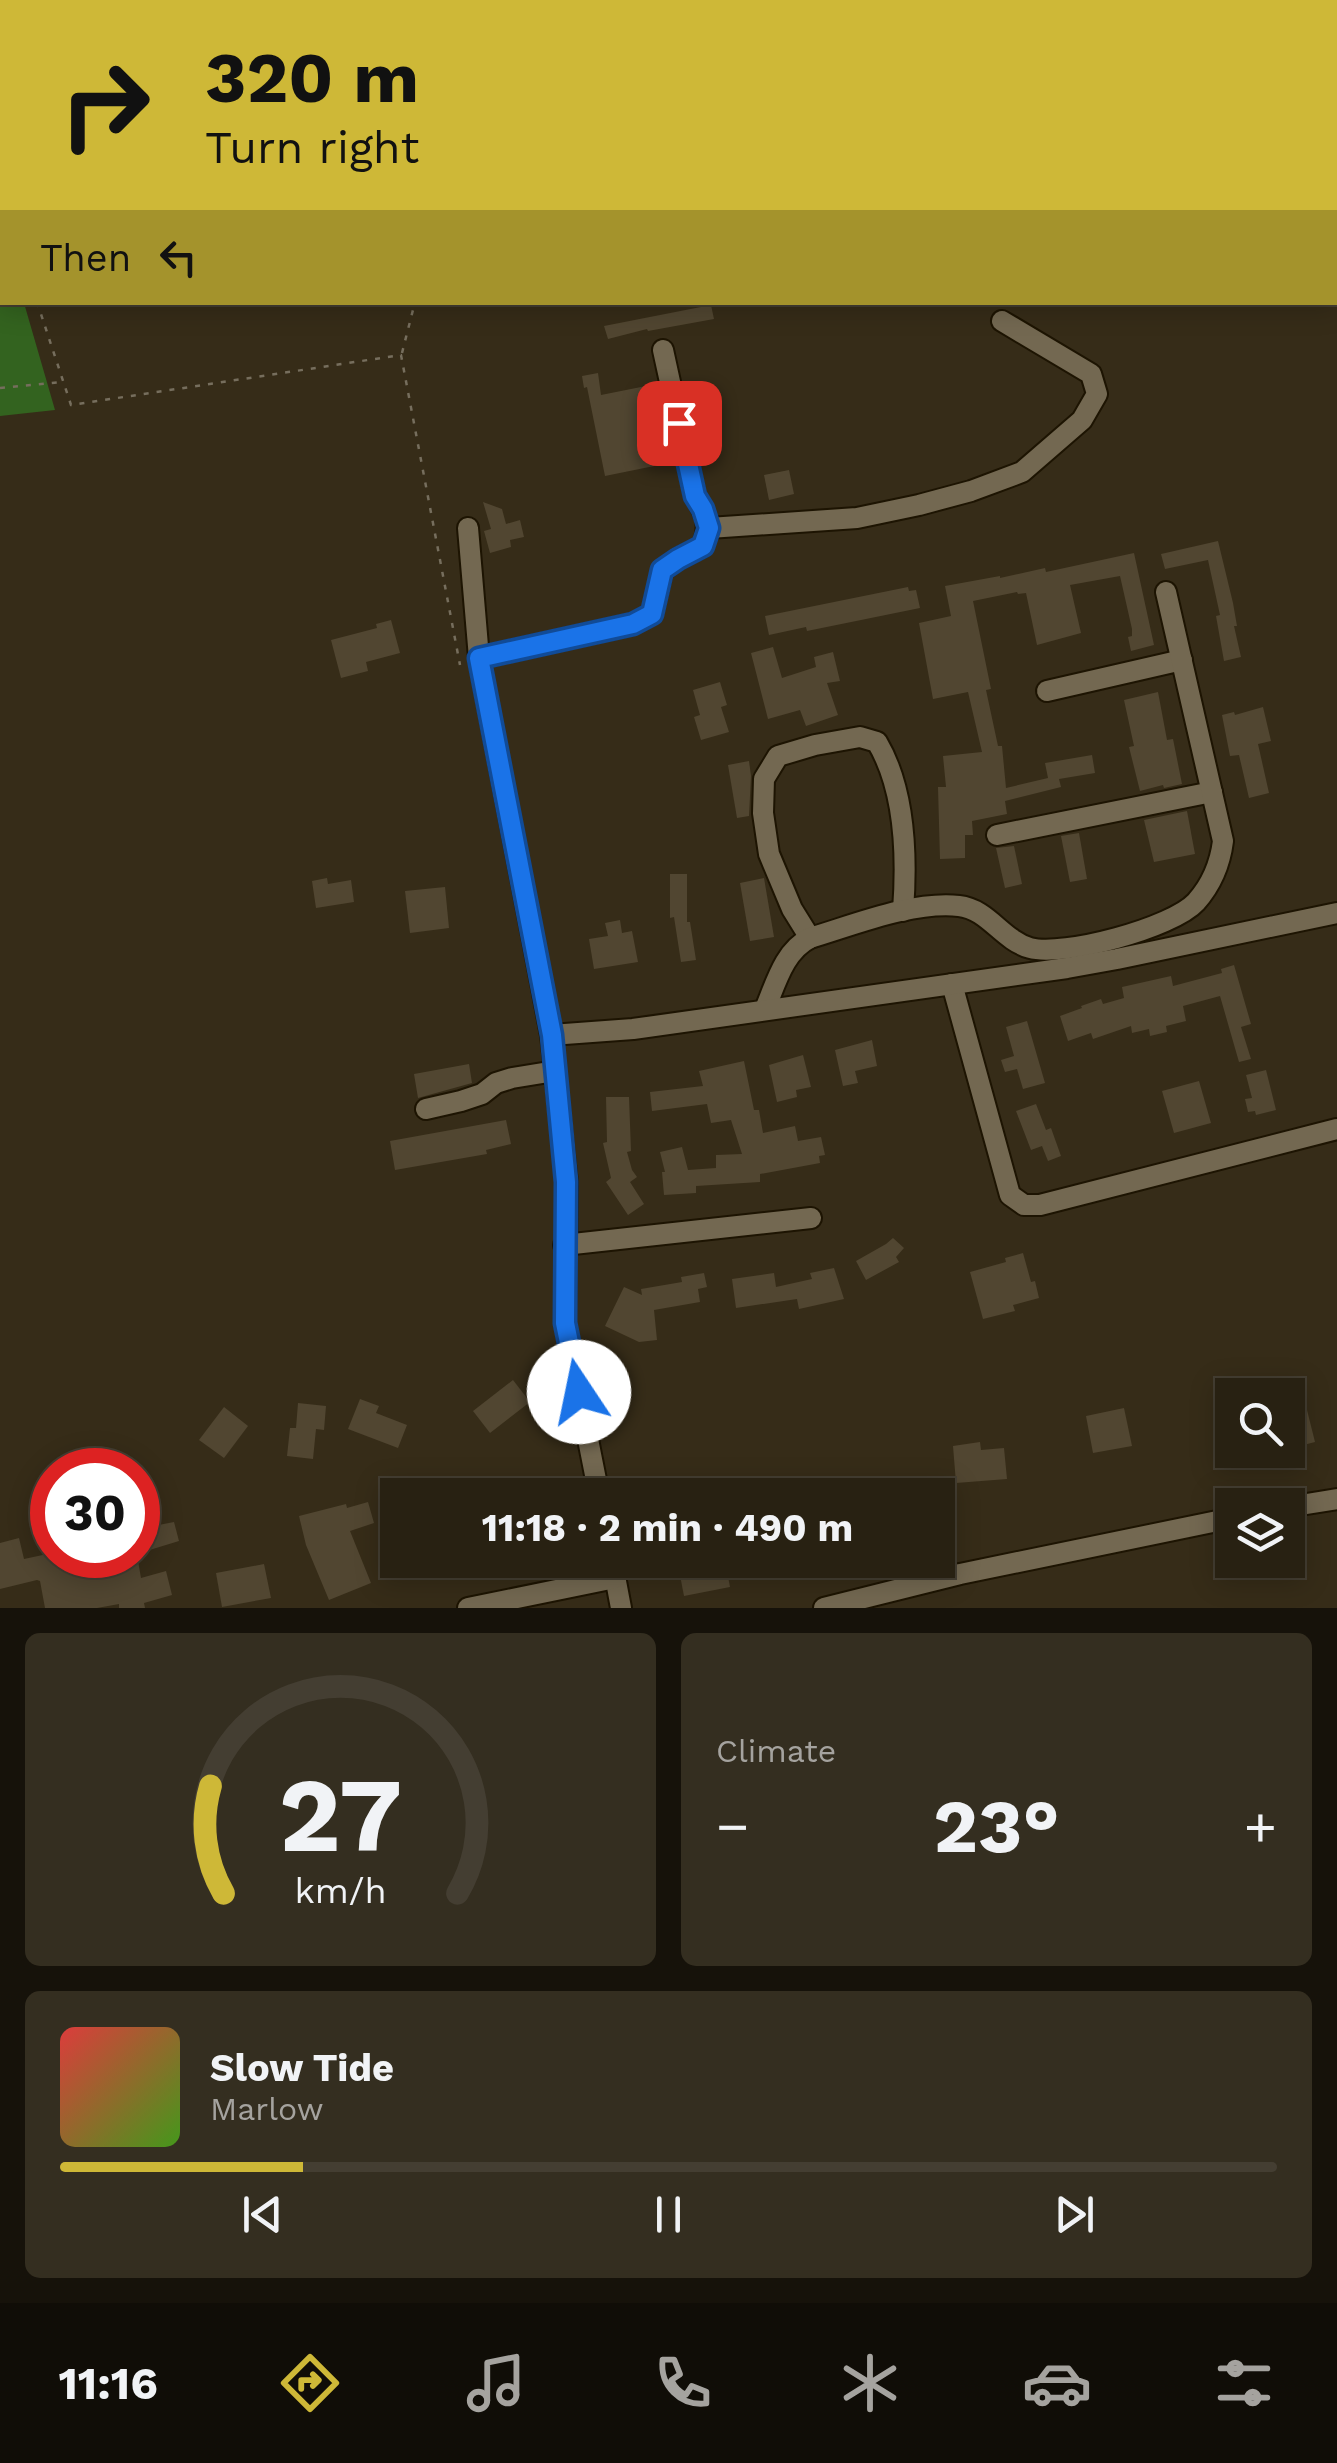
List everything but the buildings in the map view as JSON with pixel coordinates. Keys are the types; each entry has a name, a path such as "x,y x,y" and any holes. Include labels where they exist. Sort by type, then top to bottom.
{"street":[{"path":"709,528 857,518 918,506 1022,472 1082,420 1097,394 1091,374 1002,321"},
{"path":"479,658 633,624 652,614 662,570 703,546 709,528 695,496 663,350"},
{"path":"468,528 479,658 552,1035 566,1182 565,1323 596,1478"},
{"path":"765,1009 788,956 798,944 903,911 959,906 977,910 1010,939 1030,948 1050,950 1119,938 1161,924 1194,905 1219,867 1223,841 1166,592"},
{"path":"1046,690 1182,660"},
{"path":"810,938 792,909 769,854 763,813 764,780 778,756 815,745 860,737 877,742 888,760 902,828 903,911"},
{"path":"996,835 1212,792"},
{"path":"552,1035 633,1029 1117,959 1337,913"},
{"path":"952,984 1010,1195 1024,1205 1040,1206 1337,1130"},
{"path":"426,1109 482,1094 496,1083 512,1078 555,1071"},
{"path":"564,1245 810,1218"},
{"path":"1305,1504 1337,1499"},
{"path":"824,1608 960,1574 1215,1522"},
{"path":"468,1608 580,1578"},
{"path":"615,1578 621,1608"}],"path":[{"path":"39,305 71,406 401,354"},
{"path":"414,305 401,354 460,666 479,658"},
{"path":"0,388 64,382"}],"green space":[{"path":"0,305 25,305 55,410 0,416"}],"route":[{"path":"579,1392 565,1323 566,1182 552,1035 479,658 633,624 652,614 662,570 703,546 709,528 695,496 679,423"}]}
